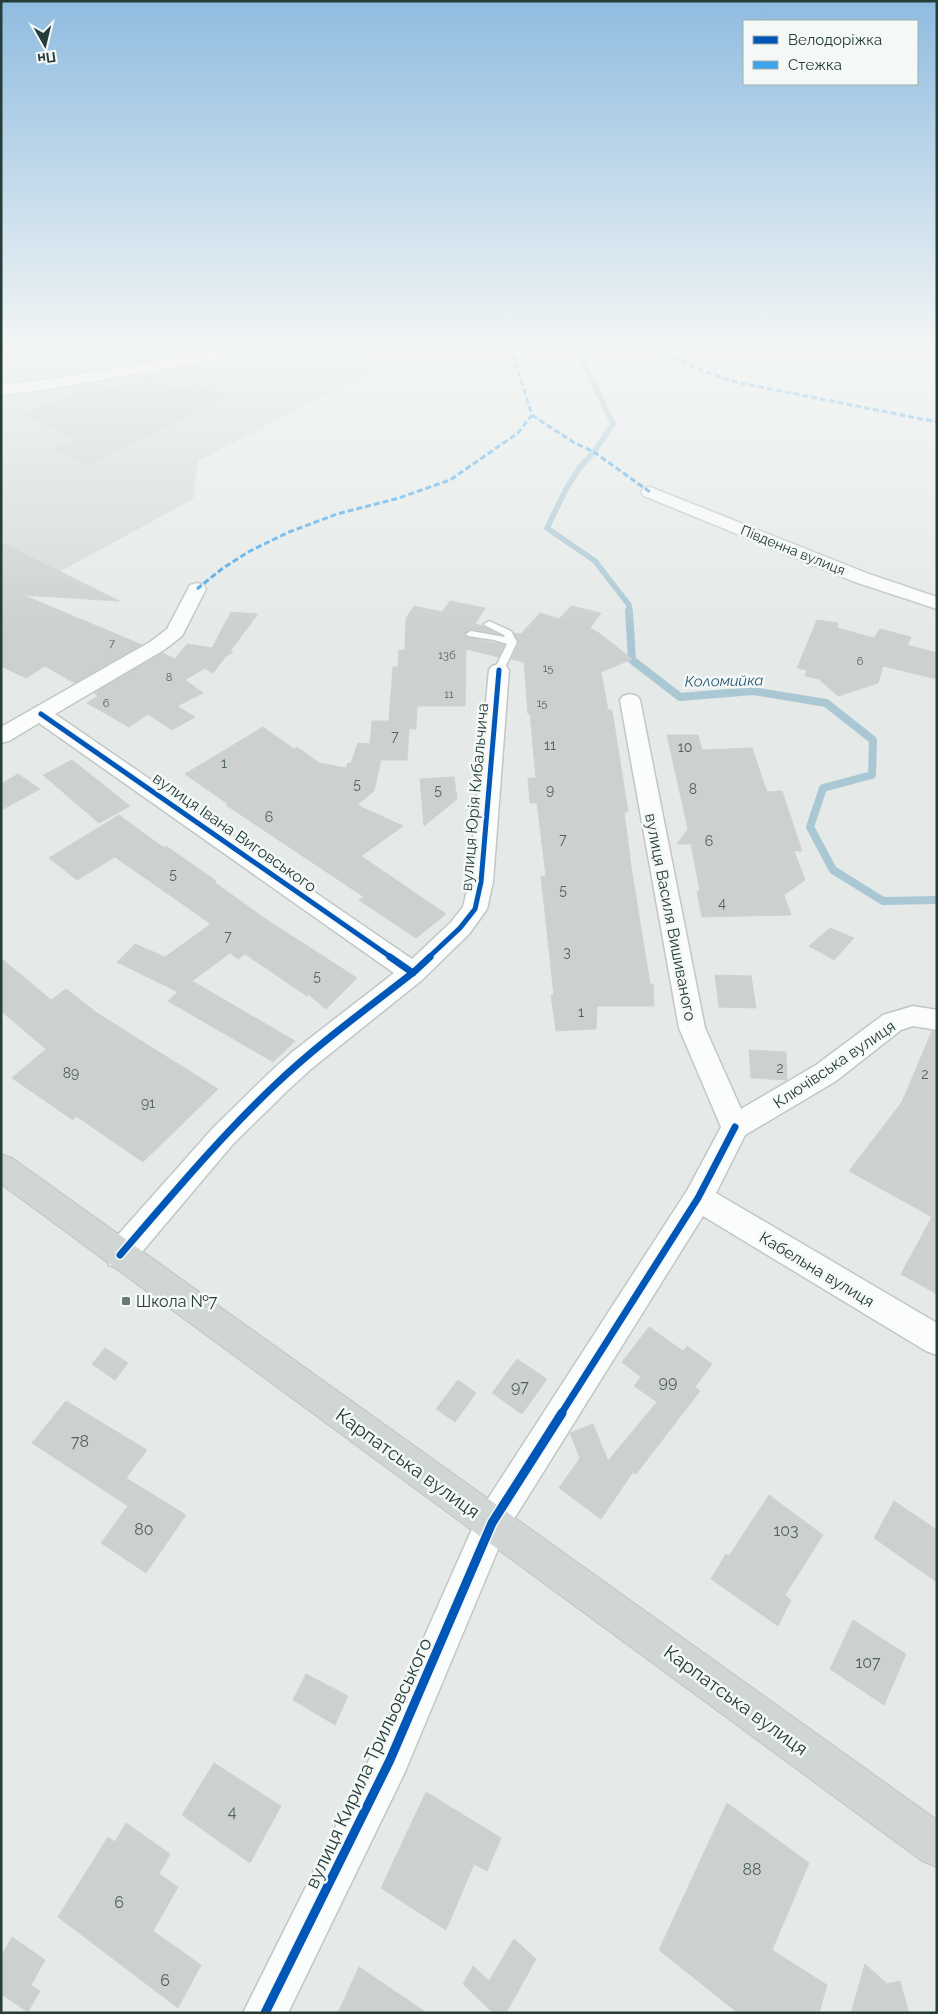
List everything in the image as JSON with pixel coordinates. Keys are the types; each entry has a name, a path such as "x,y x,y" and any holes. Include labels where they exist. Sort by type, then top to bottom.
{"main road":[{"name":"Карпатська вулиця","path":"1,1167 937,1846"}],"street":[{"name":"Південна вулиця","path":"650,492 862,578 937,603"},
{"path":"1,736 158,646 175,632 197,589"},
{"name":"вулиця Юрія Кибальчича","path":"120,1255 223,1136 277,1083 301,1061 413,973 468,919 478,898 499,670"},
{"name":"вулиця Василя Вишиваного","path":"630,700 692,1028 735,1127"},
{"name":"вулиця Івана Виговського","path":"41,714 413,973"},
{"name":"Ключівська вулиця","path":"735,1127 826,1073 892,1022 912,1016 937,1020"},
{"name":"вулиця Кирила Трильовського","path":"264,2013 390,1760 492,1523 698,1198 735,1127"},
{"name":"Кабельна вулиця","path":"698,1198 937,1340"}],"lane":[{"path":"489,624 508,633 512,642 499,670"},
{"path":"471,634 496,637 512,642"}],"shaded area":[{"path":"1,442 235,442 198,461 193,499 19,594 1,616"}],"building":[{"path":"72,442 134,442 87,465 54,450"},
{"path":"1,542 119,601 23,595 142,645 75,683 45,666 26,678 1,666"},
{"path":"450,601 485,608 475,624 497,634 471,629 464,634 467,637 504,645 499,657 466,649 465,706 417,706 416,729 409,729 407,760 381,760 374,791 357,805 403,826 361,856 446,914 416,938 359,900 364,897 226,805 228,804 185,774 263,727 294,749 297,747 319,763 346,768 348,763 351,763 358,743 370,744 372,721 389,721 393,667 398,667 399,650 405,650 406,618 414,606 442,612"},
{"path":"571,606 601,613 590,628 632,659 601,672 608,710 612,710 628,812 624,812 631,866 650,984 653,984 654,1006 597,1006 596,1029 556,1031 551,995 554,995 541,876 546,876 537,803 530,803 528,778 536,778 524,662 511,659 519,643 514,633 521,634 540,613 559,619"},
{"path":"231,612 258,614 230,651 233,652 226,656 213,673 205,668 185,680 203,693 177,706 195,717 172,730 148,714 129,727 87,703 98,696 94,693 162,653 175,659 187,644 212,648"},
{"path":"817,620 838,623 837,628 874,638 880,629 911,637 907,645 937,653 937,679 883,666 878,683 838,696 819,679 805,676 807,670 797,668"},
{"path":"667,735 698,735 702,750 752,748 767,792 782,791 802,851 794,851 805,880 784,895 791,915 702,917 697,891 700,891 691,844 677,844 688,829"},
{"path":"72,760 130,806 99,823 43,775"},
{"path":"18,774 40,789 1,810 1,784"},
{"path":"454,777 457,799 424,826 420,779"},
{"path":"119,815 164,848 166,846 216,881 214,882 264,918 357,978 326,1009 308,994 307,996 245,954 238,959 230,953 192,981 295,1041 273,1062 168,1001 178,992 117,962 135,944 165,957 211,924 115,857 77,880 49,858"},
{"path":"830,928 854,938 834,960 809,946"},
{"path":"1,958 51,1000 66,989 97,1013 218,1089 143,1162 76,1116 73,1120 12,1078 46,1049 1,1011"},
{"path":"715,975 751,976 756,1008 719,1007"},
{"path":"932,1031 937,1032 937,1294 901,1274 932,1217 849,1171 902,1102"},
{"path":"749,1050 786,1052 787,1080 751,1078"},
{"path":"649,1327 683,1351 687,1346 712,1364 695,1387 700,1391 636,1474 633,1472 601,1519 559,1488 580,1458 570,1433 593,1424 608,1461 657,1402 634,1386 641,1377 622,1362"},
{"path":"105,1348 128,1363 115,1380 92,1364"},
{"path":"517,1359 547,1379 522,1414 492,1393"},
{"path":"458,1380 476,1393 455,1422 436,1409"},
{"path":"66,1401 147,1450 126,1478 186,1515 146,1573 101,1543 128,1506 32,1443"},
{"path":"769,1495 823,1535 785,1595 791,1600 778,1626 711,1579 726,1554 729,1556"},
{"path":"894,1501 937,1530 937,1582 874,1538"},
{"path":"853,1620 906,1654 884,1705 830,1669"},
{"path":"306,1674 348,1696 335,1725 293,1700"},
{"path":"214,1763 281,1806 250,1863 182,1815"},
{"path":"426,1792 501,1838 487,1871 474,1864 446,1930 381,1888"},
{"path":"727,1803 809,1863 772,1950 827,1985 819,2013 738,2013 659,1950"},
{"path":"126,1823 170,1854 159,1874 178,1887 153,1931 201,1965 178,2008 58,1917 108,1837 115,1842"},
{"path":"12,1937 45,1960 31,1985 40,1991 28,2012 1,1994 1,1956"},
{"path":"514,1939 536,1959 506,2013 493,2013 463,1984 473,1966 489,1981"},
{"path":"865,1964 887,1984 900,1981 909,2013 851,2013"},
{"path":"359,1967 427,2013 338,2013"}],"waterway":[{"name":"Коломийка","path":"601,442 580,467 566,489 547,528 595,561 629,605 629,611"},
{"name":"Коломийка","path":"629,611 632,660 680,697 753,691 826,703 873,740 872,775 823,788 810,827 833,870 883,901 937,900"}],"marked path":[{"path":"197,589 223,568 250,551 289,532 337,514 399,498 450,480 505,442"},
{"path":"573,442 594,452 650,492"}],"cycle path":[{"path":"120,1255 223,1136 277,1083 301,1061 415,971 460,928 475,909 481,882 499,670"},
{"path":"41,714 413,973"},
{"path":"265,2013 390,1760 492,1523 698,1198 735,1127"}],"place":[{"name":"Школа №7","path":"126,1301"}]}
